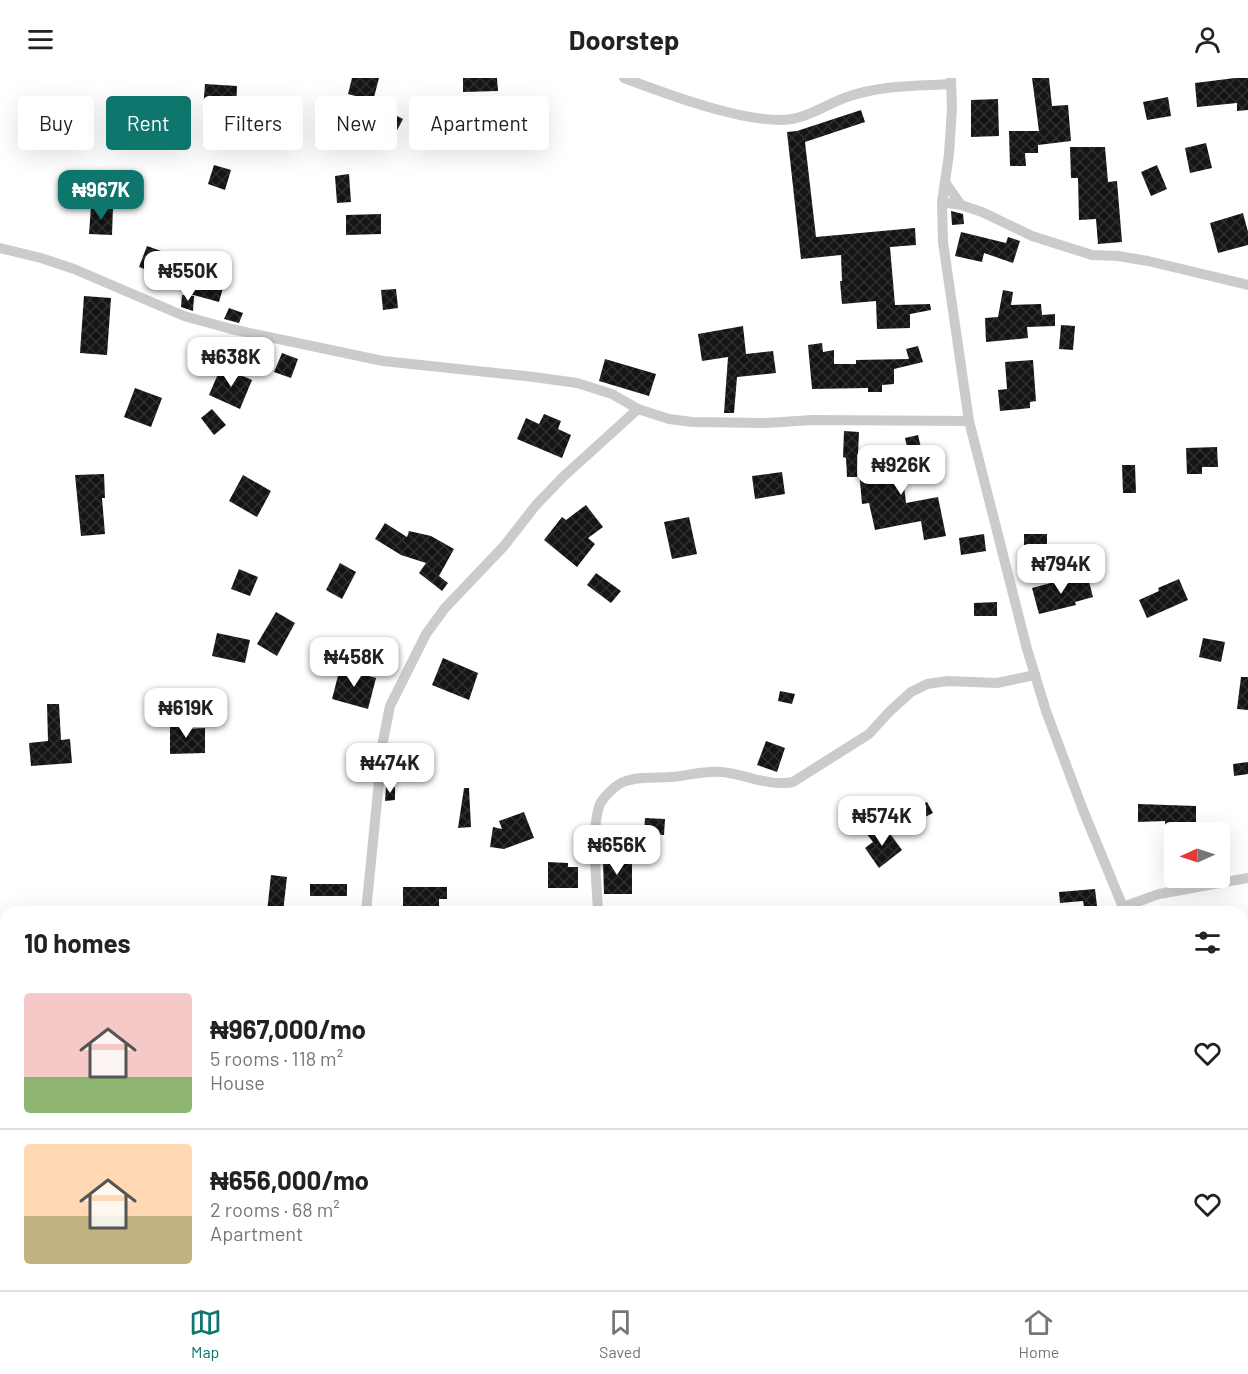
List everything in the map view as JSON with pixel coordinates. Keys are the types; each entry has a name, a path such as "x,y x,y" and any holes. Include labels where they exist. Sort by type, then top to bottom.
{"street":[{"path":"624,78 666,94 743,115 781,120 794,119 847,96 891,86 951,81 949,154 942,202 943,242 969,421 1035,675 1083,810 1122,906"},
{"path":"945,182 961,205"},
{"path":"942,202 982,212 1032,236 1092,255 1148,261 1248,285"},
{"path":"0,248 74,269 184,316 231,329 383,361 577,383 612,394 638,409 669,419 692,422 766,423 813,420 969,421"},
{"path":"367,906 382,741 390,706 426,634 445,608 504,546 536,505 564,476 638,409"},
{"path":"598,906 596,821 601,803 621,783 636,779 673,777 706,771 782,784 793,782 869,735 911,692 927,684 948,681 997,683 1035,675"},
{"path":"1133,906 1159,894 1248,878"}],"building":[{"path":"352,78 379,78 374,96 348,94"},
{"path":"463,78 497,78 498,91 463,92"},
{"path":"1032,78 1049,78 1052,106 1068,105 1071,141 1038,145 1038,153 1025,153 1026,166 1010,166 1009,131 1039,131"},
{"path":"1248,78 1248,110 1237,111 1237,103 1197,107 1195,83"},
{"path":"205,84 237,86 237,96 204,96"},
{"path":"1168,97 1171,116 1147,120 1143,102"},
{"path":"998,99 999,136 971,137 971,100"},
{"path":"861,110 865,122 805,142 816,237 915,228 916,245 890,247 895,305 930,304 931,310 910,314 910,328 877,329 876,301 842,304 841,255 801,259 787,132 797,131"},
{"path":"397,116 403,119 397,130"},
{"path":"1206,143 1212,168 1190,173 1185,148"},
{"path":"1070,147 1105,147 1108,182 1117,181 1122,242 1098,244 1096,219 1079,220 1078,178 1071,178"},
{"path":"214,165 231,170 225,190 208,184"},
{"path":"1157,165 1167,189 1151,196 1141,172"},
{"path":"349,174 351,202 337,203 335,176"},
{"path":"91,206 113,207 112,235 89,234"},
{"path":"951,211 963,214 964,224 952,225"},
{"path":"1243,213 1248,232 1248,245 1218,253 1210,223"},
{"path":"381,214 381,234 346,235 346,215"},
{"path":"961,232 1006,243 1008,237 1020,241 1013,263 984,253 982,262 955,256"},
{"path":"147,246 175,256 167,278 139,267"},
{"path":"197,269 226,277 219,302 190,294"},
{"path":"396,289 398,308 383,310 381,290"},
{"path":"1003,290 1013,292 1011,305 1041,304 1042,315 1055,314 1055,326 1027,327 1028,338 986,342 985,318 998,317"},
{"path":"182,295 194,296 193,311 181,307"},
{"path":"84,296 111,298 107,355 80,353"},
{"path":"229,308 243,313 239,323 224,319"},
{"path":"1061,325 1075,326 1073,350 1059,349"},
{"path":"743,326 746,354 773,351 776,373 737,377 734,413 724,413 728,357 702,361 698,334"},
{"path":"822,343 823,352 834,350 834,364 856,364 856,360 909,359 906,349 918,346 923,362 894,369 894,384 882,385 882,392 868,392 868,388 812,389 808,345"},
{"path":"282,353 298,359 291,378 274,372"},
{"path":"605,359 656,374 649,396 599,381"},
{"path":"1033,360 1036,401 1030,402 1030,408 1000,411 998,390 1007,389 1005,362"},
{"path":"221,367 252,380 240,409 209,395"},
{"path":"135,388 162,398 151,427 124,417"},
{"path":"212,409 226,425 214,435 201,418"},
{"path":"544,414 561,421 558,429 571,435 562,458 517,439 526,418 539,424"},
{"path":"844,431 859,432 857,477 847,477 846,458 843,457"},
{"path":"918,435 923,456 926,456 928,475 903,477 906,503 938,497 946,536 924,540 921,521 875,530 869,503 862,504 859,470 911,466 905,438"},
{"path":"1217,447 1218,467 1202,467 1202,474 1187,474 1186,448"},
{"path":"1122,465 1135,465 1136,493 1123,493"},
{"path":"782,472 785,494 755,499 752,476"},
{"path":"104,474 105,498 102,498 105,534 81,536 75,475"},
{"path":"243,475 271,491 257,517 229,501"},
{"path":"586,505 603,527 588,538 595,544 577,567 544,540 562,517 566,520"},
{"path":"689,517 697,554 672,559 664,522"},
{"path":"385,523 407,537 409,531 431,536 454,549 439,576 448,583 442,591 419,573 426,563 401,555 375,539"},
{"path":"984,534 986,551 961,555 959,538"},
{"path":"1024,534 1047,534 1047,558 1024,558"},
{"path":"340,563 356,572 342,599 326,590"},
{"path":"239,569 258,577 250,596 231,589"},
{"path":"596,573 621,591 611,603 587,585"},
{"path":"1069,578 1070,583 1088,578 1093,597 1075,602 1076,605 1039,614 1032,588"},
{"path":"1179,579 1188,600 1147,618 1139,600"},
{"path":"997,602 997,616 974,616 974,603"},
{"path":"276,612 295,623 277,656 257,644"},
{"path":"217,633 250,640 245,663 212,656"},
{"path":"1203,638 1225,642 1221,662 1199,657"},
{"path":"443,658 478,673 469,700 432,685"},
{"path":"340,668 376,678 368,709 332,699"},
{"path":"1241,677 1248,677 1248,710 1237,709"},
{"path":"780,691 795,694 792,704 778,701"},
{"path":"47,704 59,704 61,740 70,739 72,763 31,766 29,743 48,741"},
{"path":"170,719 185,719 185,729 205,728 205,753 170,754"},
{"path":"766,741 785,748 777,772 757,765"},
{"path":"1248,762 1248,774 1234,776 1233,764"},
{"path":"386,787 395,787 395,800 385,801"},
{"path":"464,788 469,788 471,827 458,828"},
{"path":"927,802 933,813 923,818 917,807"},
{"path":"1138,804 1196,806 1196,822 1138,822"},
{"path":"524,812 534,838 504,849 490,847 493,827 502,829 499,821"},
{"path":"645,818 665,819 664,835 644,834"},
{"path":"875,827 879,833 886,828 902,850 879,868 865,848 873,842 866,833"},
{"path":"606,853 616,853 616,864 632,864 632,894 604,894 603,860"},
{"path":"548,862 568,863 568,867 578,867 578,888 548,888"},
{"path":"271,875 287,877 284,906 268,906"},
{"path":"310,884 347,884 347,896 310,896"},
{"path":"403,887 447,887 447,899 439,899 439,906 403,906"},
{"path":"1095,889 1097,906 1084,906 1083,901 1060,903 1059,892"}]}
